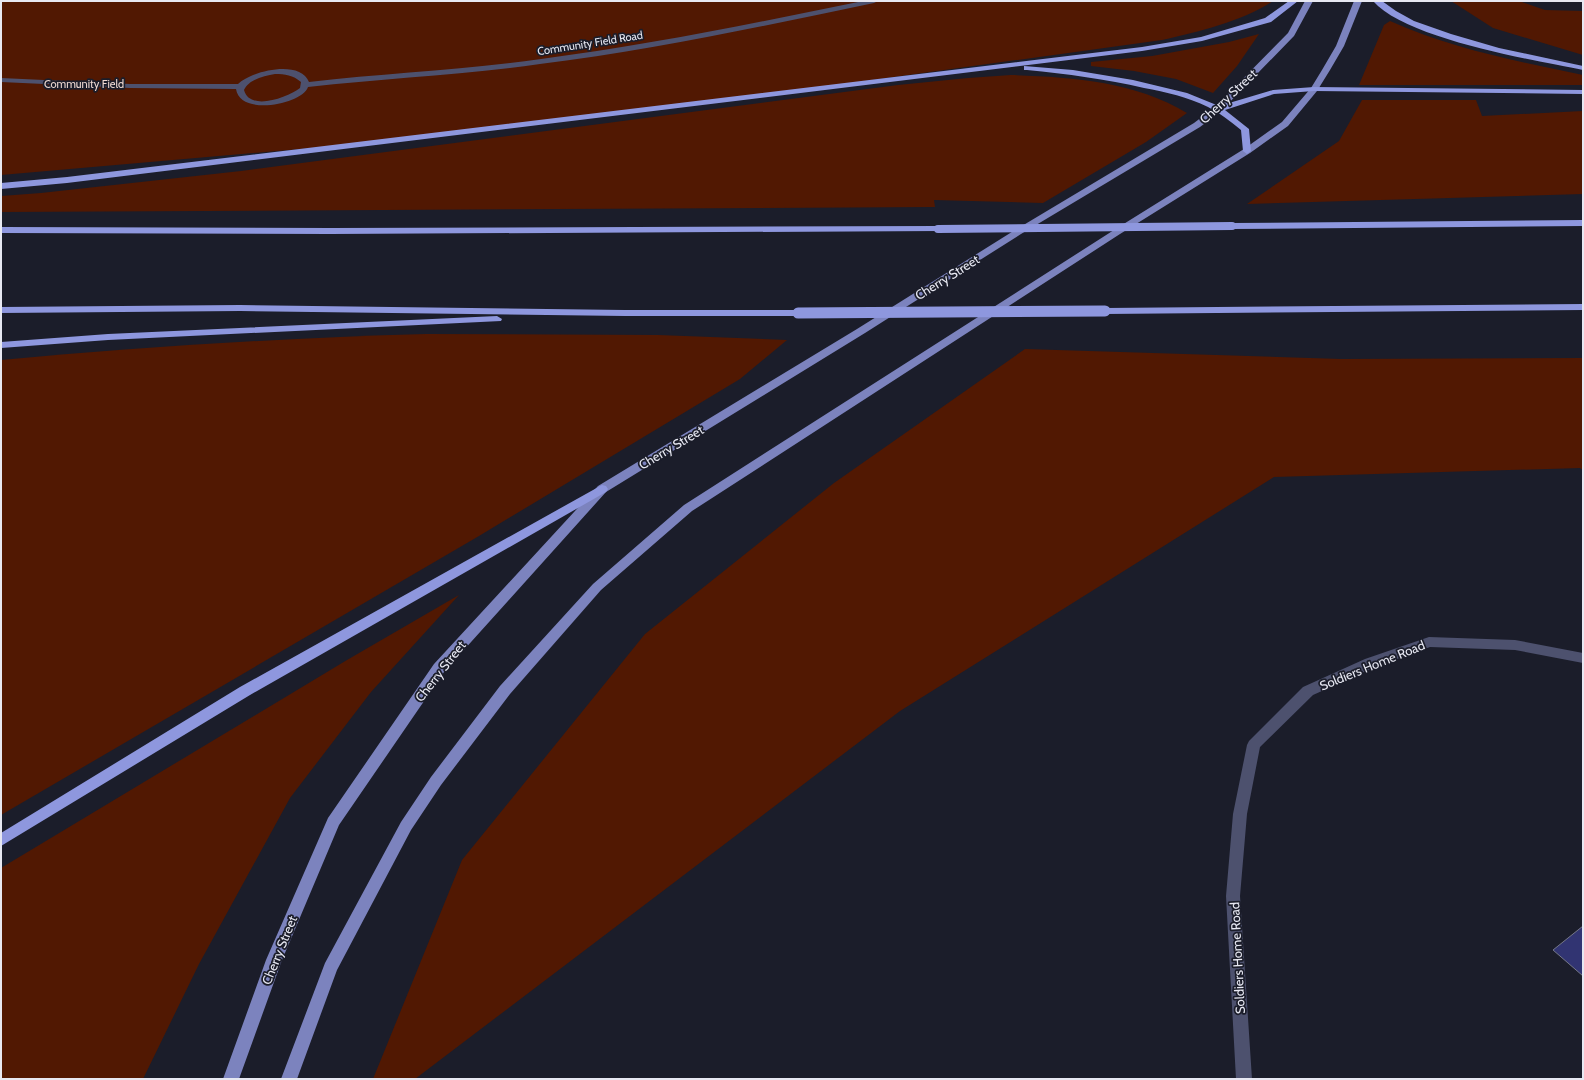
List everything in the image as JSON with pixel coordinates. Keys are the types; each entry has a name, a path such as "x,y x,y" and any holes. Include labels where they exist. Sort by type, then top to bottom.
{"highway":[{"path":"1,186 82,178 1142,49 1202,39 1268,20 1294,1"},
{"path":"1377,1 1395,15 1454,38 1525,57 1583,68"},
{"path":"1004,66 1075,72 1110,77 1170,91 1196,99 1218,109 1245,129 1247,151"},
{"path":"1218,109 1273,92 1314,89 1583,92"},
{"path":"1,230 346,231 938,229 1583,223"},
{"path":"1,310 240,308 625,313 798,313 1583,307"},
{"path":"1,345 187,333 625,313"},
{"path":"1,840 245,691 602,489"}],"main road":[{"name":"Cherry Street","path":"231,1079 274,960 333,822 439,668 602,489 861,331 1018,232 1176,138 1218,109 1291,34 1309,1"},
{"path":"289,1079 330,968 406,826 436,781 505,690 597,587 688,508 1117,232 1247,151 1285,124 1314,89 1340,46 1358,1"}],"lane":[{"name":"Community Field Road","path":"305,85 342,80 475,70 597,54 726,31 874,1"},
{"path":"1,80 130,86 241,87 251,79 275,72 297,75 305,81 304,89 293,97 267,103 245,98 240,91 241,87"},
{"name":"Soldiers Home Road","path":"1244,1079 1233,896 1240,814 1254,745 1308,691 1370,663 1429,642 1515,645 1583,658"}],"green space":[{"name":"Community Field","path":"1,1 1273,1 1247,15 1219,25 1162,40 756,96 369,143 1,175"},
{"path":"1451,1 1519,1 1545,10 1583,11 1583,55 1493,28"},
{"path":"1390,21 1413,31 1461,47 1583,75 1583,85 1359,85 1384,25"},
{"path":"1259,34 1237,66 1213,93 1176,79 1134,71 1091,66 1091,62 1152,56 1229,42"},
{"path":"1011,75 1080,79 1124,87 1167,102 1187,113 1146,142 1043,203 934,200 935,207 1,212 1,196 241,171 898,85"},
{"path":"1362,100 1476,100 1482,116 1583,111 1583,194 1247,204 1339,141"},
{"path":"426,334 658,335 787,340 740,379 479,536 1,815 1,360 213,344"},
{"path":"1025,349 1341,359 1583,358 1583,470 1580,468 1274,477 900,711 415,1079 373,1079 462,860 645,634 834,483"},
{"path":"459,595 371,692 290,798 199,964 143,1079 1,1079 1,868 347,660"}],"building":[{"path":"1583,926 1583,976 1553,950"}]}
